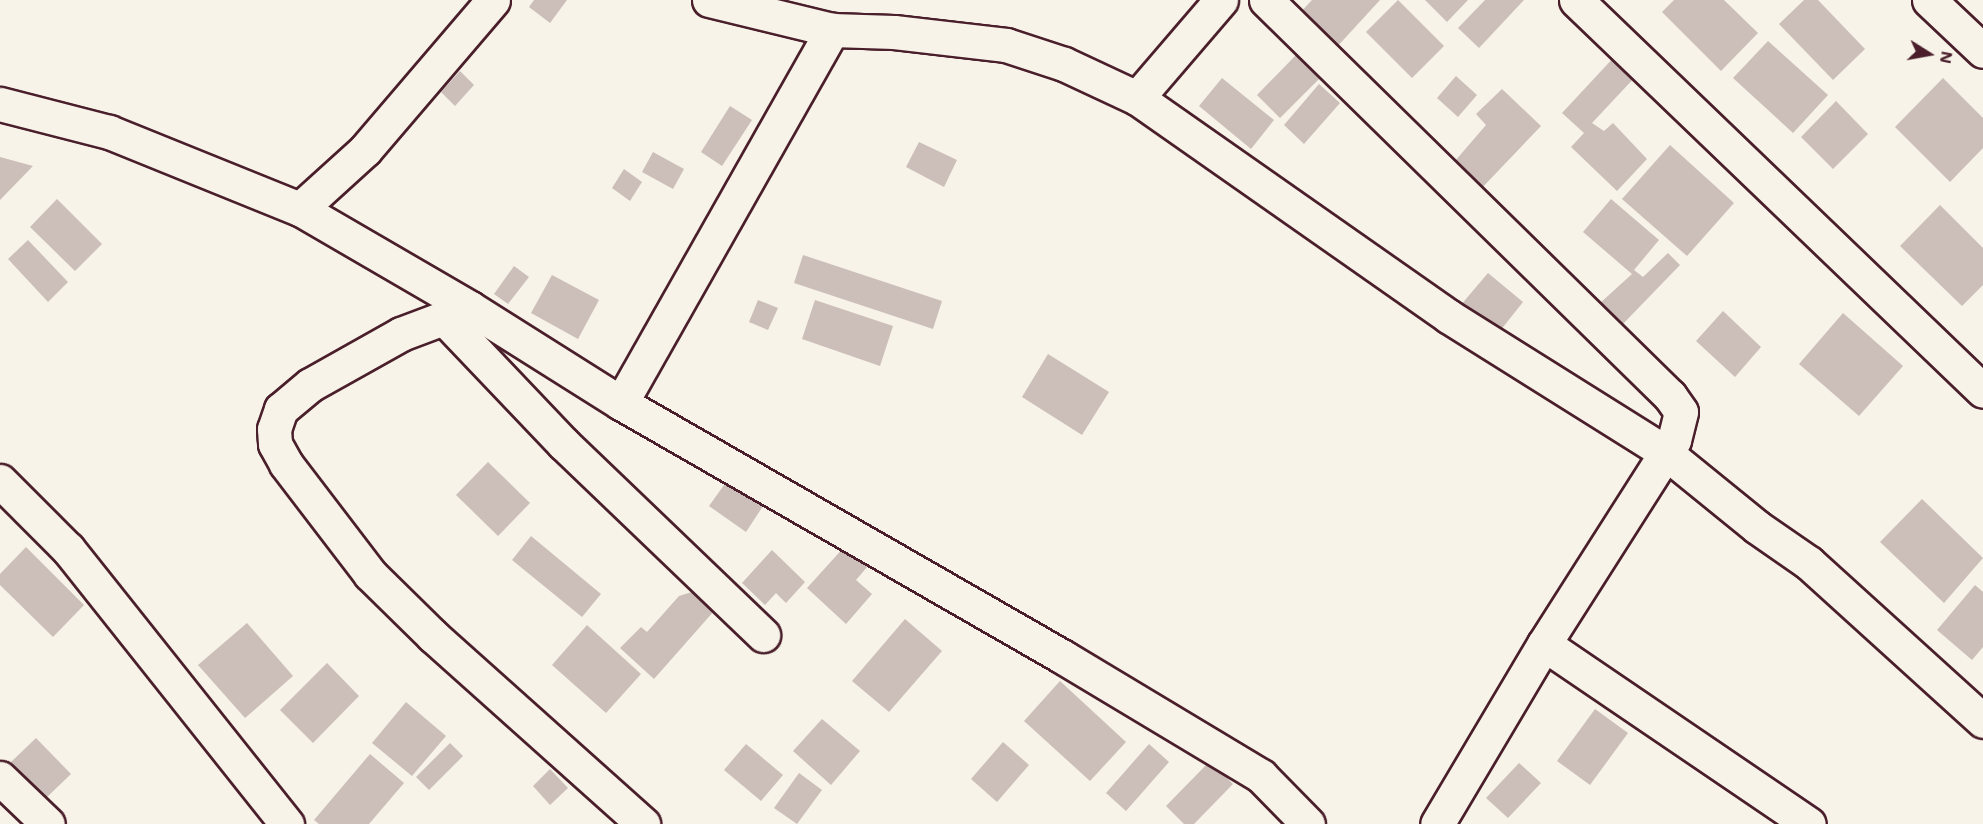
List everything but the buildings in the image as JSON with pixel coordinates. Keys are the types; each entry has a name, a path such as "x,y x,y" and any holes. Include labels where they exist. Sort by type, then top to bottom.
{"street":[{"path":"300,209 365,150 493,0"},
{"path":"710,0 832,30 894,32 1006,45 1064,64 1137,98 1448,316 1666,453 1757,527 1809,563 1983,721"},
{"path":"1137,98 1221,0"},
{"path":"1266,0 1675,402 1681,421 1666,453 1545,644 1437,824"},
{"path":"1576,0 1983,391"},
{"path":"1929,0 1983,51"},
{"path":"621,403 832,30"},
{"path":"0,104 110,132 300,209 457,313 621,403 1063,657 1262,776 1308,824"},
{"path":"457,313 564,444 763,635"},
{"path":"457,313 401,334 310,385 281,409 274,429 275,444 286,464 370,574 433,636 643,824"},
{"path":"0,481 68,549 287,824"},
{"path":"1545,644 1809,824"},
{"path":"0,778 48,824"}]}
